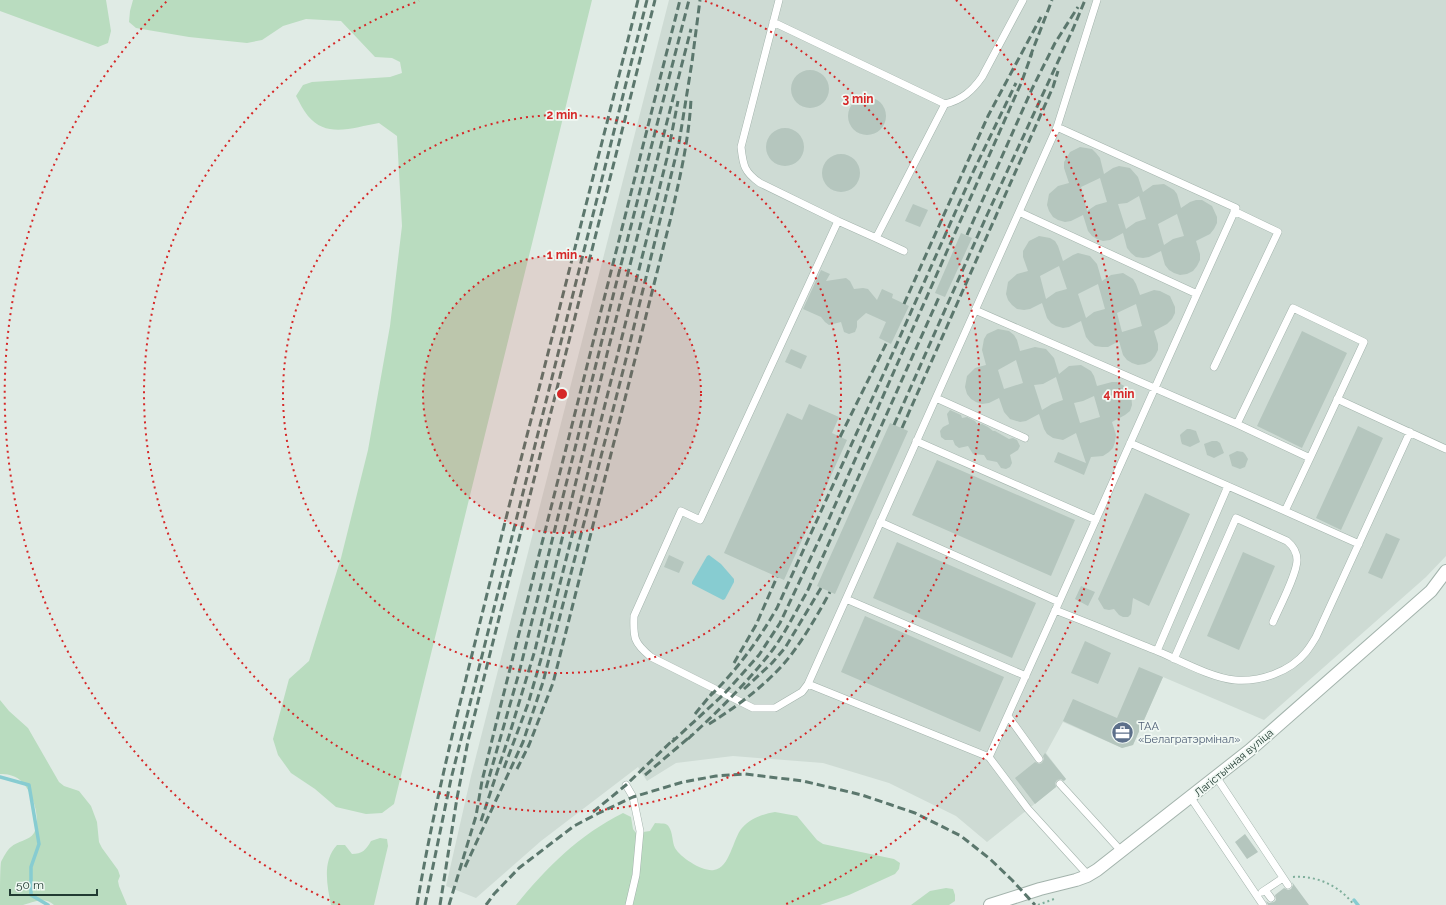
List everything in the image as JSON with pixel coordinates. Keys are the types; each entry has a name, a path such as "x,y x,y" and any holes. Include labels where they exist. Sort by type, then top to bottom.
{"street":[{"name":"Лагістычная вуліца","path":"990,905 1088,876 1122,852 1217,778 1250,750 1431,590 1446,571"}],"lane":[{"path":"779,0 742,146 743,164 750,176 760,183 904,251"},
{"path":"773,22 945,104 954,102 965,96 975,87 982,77 1023,0"},
{"path":"838,221 700,520 681,511 634,616 633,628 635,639 639,648 652,657 753,708 775,708 802,692 808,684 1057,127 1097,0"},
{"path":"876,238 945,104"},
{"path":"989,757 1236,208 1057,127"},
{"path":"1214,367 1278,232 1234,211"},
{"path":"1020,212 1197,294"},
{"path":"1237,424 1293,308 1364,342 1285,511"},
{"path":"975,310 1155,387 1310,458"},
{"path":"936,398 1025,438"},
{"path":"1337,399 1446,449"},
{"path":"1056,610 1196,668 1234,680 1262,678 1288,667 1306,652 1316,637 1410,432"},
{"path":"916,442 1096,520"},
{"path":"1130,443 1359,544"},
{"path":"1157,651 1228,486"},
{"path":"1174,659 1236,518 1287,541 1296,552 1297,559 1294,572 1273,622"},
{"path":"880,522 1059,602"},
{"path":"846,598 1026,676"},
{"path":"808,684 989,757 1028,809 1088,876"},
{"path":"1008,716 1039,758"},
{"path":"1217,778 1288,885"},
{"path":"1060,784 1122,852"},
{"path":"626,785 633,797 640,831 636,875 629,905"},
{"path":"1191,798 1263,905"},
{"path":"1256,896 1283,878"},
{"path":"1265,890 1271,898"}],"path":[{"path":"1283,878 1294,876 1316,879 1344,893 1354,905"}],"shaded area":[{"name":"ТАА «Белагратэрмінал»","path":"669,0 1446,0 1446,556 1426,577 1264,720 1163,677 1133,745 1122,748 1063,722 1046,753 1066,779 987,842 956,816 889,783 823,763 733,756 676,763 647,781 638,767 541,841 476,898 446,886 471,776"}],"green space":[{"path":"0,0 106,0 111,31 108,43 98,47 0,11"},
{"path":"133,0 592,0 394,804 382,813 366,814 336,807 315,789 291,773 278,755 273,739 289,679 309,661 341,558 368,450 390,326 402,226 397,136 379,123 341,130 324,127 315,123 308,116 296,96 303,85 312,82 390,77 402,73 400,62 392,58 375,57 341,21 306,19 283,26 262,40 247,43 189,37 136,28 129,22"},
{"path":"0,700 9,711 28,728 59,782 64,786 79,791 91,806 97,822 99,842 118,870 120,876 118,881 119,886 127,905 54,905 43,900 23,905 0,905 1,862 11,847 16,843 32,836 37,820 32,797 20,780 15,777 0,774"},
{"path":"775,812 797,816 817,840 823,844 894,859 900,863 899,869 895,874 849,895 820,905 516,905 552,865 565,853 592,831 623,813 631,817 633,829 636,833 650,831 655,823 667,824 672,835 674,846 682,856 698,867 714,870 724,864 728,858 742,828 757,817"},
{"path":"380,838 387,839 388,846 374,905 331,905 327,881 327,866 332,851 337,845 345,845 352,854 358,853 365,849 371,841"},
{"path":"946,888 953,889 955,895 955,901 949,905 911,905 930,891"}],"water":[{"path":"709,555 721,564 734,579 734,582 723,600 692,584 707,556"}],"building":[{"path":"810,70 823,76 829,89 823,102 810,108 797,102 791,89 797,76"},
{"path":"867,97 880,103 886,116 880,129 867,135 854,129 848,116 854,103"},
{"path":"785,128 798,134 804,147 798,160 785,166 772,160 766,147 772,134"},
{"path":"1080,147 1092,149 1100,158 1104,174 1119,166 1130,168 1138,177 1143,192 1153,185 1164,184 1174,190 1177,194 1181,208 1196,200 1202,200 1212,206 1217,217 1217,223 1210,234 1196,241 1200,254 1200,260 1193,271 1180,275 1169,270 1165,265 1161,251 1149,257 1136,257 1127,248 1123,233 1110,240 1103,241 1097,239 1088,231 1083,215 1071,221 1065,222 1053,217 1047,205 1049,194 1058,186 1069,183 1064,168 1064,162 1070,152","holes":["1100,178 1107,202 1096,205 1087,211 1081,187","1139,196 1146,219 1136,222 1126,229 1118,204 1127,203","1177,214 1184,236 1173,239 1164,245 1158,224"]},
{"path":"841,154 854,160 860,173 854,186 841,192 828,186 822,173 828,160"},
{"path":"913,204 928,210 920,227 905,221"},
{"path":"961,233 972,238 945,297 935,293"},
{"path":"1039,236 1050,238 1055,241 1058,246 1063,261 1078,253 1090,256 1097,264 1102,281 1111,275 1123,273 1133,279 1140,295 1154,290 1170,296 1175,307 1175,313 1167,324 1154,331 1158,344 1158,350 1151,361 1138,365 1127,360 1123,355 1119,341 1108,347 1095,346 1086,337 1081,321 1069,327 1063,328 1056,326 1047,318 1042,303 1030,309 1024,310 1017,309 1012,305 1006,294 1008,282 1017,274 1028,271 1023,257 1023,251 1029,241","holes":["1059,266 1067,289 1056,292 1046,299 1040,276","1098,284 1105,309 1094,312 1086,318 1078,294","1136,304 1142,326 1122,332 1117,313"]},
{"path":"821,270 830,274 826,281 846,278 850,281 854,289 868,289 877,300 882,289 893,294 892,298 909,306 891,344 879,338 886,322 866,313 857,321 855,332 849,334 844,332 841,322 829,325 821,317 803,309"},
{"path":"998,329 1009,331 1017,340 1020,351 1035,347 1046,349 1054,358 1059,374 1069,366 1081,365 1091,371 1097,386 1117,382 1128,388 1131,392 1132,405 1130,411 1112,422 1116,435 1113,448 1103,456 1091,457 1084,475 1054,462 1058,452 1086,463 1076,433 1063,440 1053,438 1047,434 1044,429 1039,414 1026,421 1020,422 1010,419 1004,412 999,398 989,403 982,404 971,399 967,394 965,387 967,376 975,368 986,365 982,350 984,339 987,334","holes":["1016,360 1023,383 1004,389 998,370","1056,377 1063,400 1042,410 1034,385 1043,384","1094,396 1100,417 1080,423 1074,403"]},
{"path":"1302,331 1347,353 1302,448 1257,426"},
{"path":"791,349 807,356 801,369 785,362"},
{"path":"809,404 839,417 832,433 847,440 784,580 724,553 787,413 802,420"},
{"path":"950,410 961,415 962,418 967,417 975,421 978,425 982,424 1009,439 1013,438 1017,440 1020,446 1018,450 1010,455 1012,463 1010,467 1006,469 1001,468 997,462 987,460 984,455 973,454 968,446 959,448 955,445 953,440 945,440 941,437 940,431 943,427 949,424 947,414"},
{"path":"890,423 908,431 835,594 817,586"},
{"path":"1358,426 1383,438 1341,530 1316,518"},
{"path":"1187,429 1196,431 1200,442 1190,447 1182,444 1180,435"},
{"path":"1217,441 1220,443 1224,453 1214,458 1207,455 1204,444"},
{"path":"1237,451 1243,452 1248,459 1245,467 1240,469 1232,466 1229,455"},
{"path":"937,460 1075,520 1051,576 912,515"},
{"path":"1145,493 1190,514 1149,606 1133,598 1131,614 1128,617 1123,617 1114,609 1104,609 1098,599"},
{"path":"1386,533 1400,539 1382,579 1368,573"},
{"path":"897,542 1036,603 1012,658 873,598"},
{"path":"1243,552 1275,566 1239,650 1207,636"},
{"path":"669,555 684,562 679,573 664,567"},
{"path":"1081,586 1095,592 1088,606 1075,599"},
{"path":"865,616 1004,677 980,732 841,672"},
{"path":"1085,641 1111,653 1098,684 1071,673"},
{"path":"1139,667 1163,677 1133,745 1122,748 1063,721 1073,699 1117,718"},
{"path":"1045,753 1066,779 1064,781 1061,779 1057,780 1055,783 1056,787 1035,804 1015,778 1035,762 1039,764 1042,763"},
{"path":"1245,834 1258,852 1247,859 1235,842"},
{"path":"1292,882 1309,905 1268,905 1266,901 1269,903 1274,902 1276,900 1275,895 1284,888 1288,890 1291,889 1293,885"}],"waterway":[{"path":"0,777 29,785 39,844 31,867 31,895 48,905"},
{"path":"1354,900 1358,905"}],"railway":[{"path":"417,905 432,824 460,705 507,513 638,0"},
{"path":"425,905 451,779 647,0"},
{"path":"440,905 457,798 468,741 655,0"},
{"path":"449,905 476,816 482,781 496,724 680,0"},
{"path":"486,788 519,673 614,292 689,0"},
{"path":"465,867 523,742 543,682 624,367 679,143 700,0"},
{"path":"1030,57 1052,0"},
{"path":"894,425 987,215 1085,0"},
{"path":"967,235 1032,89 1055,43 1078,7"},
{"path":"904,304 988,116 1041,17"},
{"path":"481,821 535,650 607,354 691,29"},
{"path":"672,742 724,694 759,655 780,623 828,521 1022,81 1032,53"},
{"path":"902,428 1053,87 1058,71"},
{"path":"710,696 746,655 777,608 974,170 1016,83"},
{"path":"517,769 529,745 553,683 670,221 686,146 691,99"},
{"path":"504,768 528,704 541,659 667,158 678,101"},
{"path":"688,739 719,710 758,668 773,650 788,626 807,592 940,295"},
{"path":"840,437 887,342"},
{"path":"734,663 756,625 777,577"},
{"path":"744,689 772,663 785,648 821,588"},
{"path":"709,724 753,693 773,675 791,655 807,632 830,592"},
{"path":"695,714 713,692"},
{"path":"645,775 692,735"},
{"path":"593,812 626,785 675,738"},
{"path":"486,905 494,894 519,868 574,826 597,814 633,797 683,782 716,776 745,774 803,781 862,795 915,813 961,836 990,859 1035,905"}],"place":[{"name":"ТАА «Белагратэрмінал»","path":"1123,732"}]}
